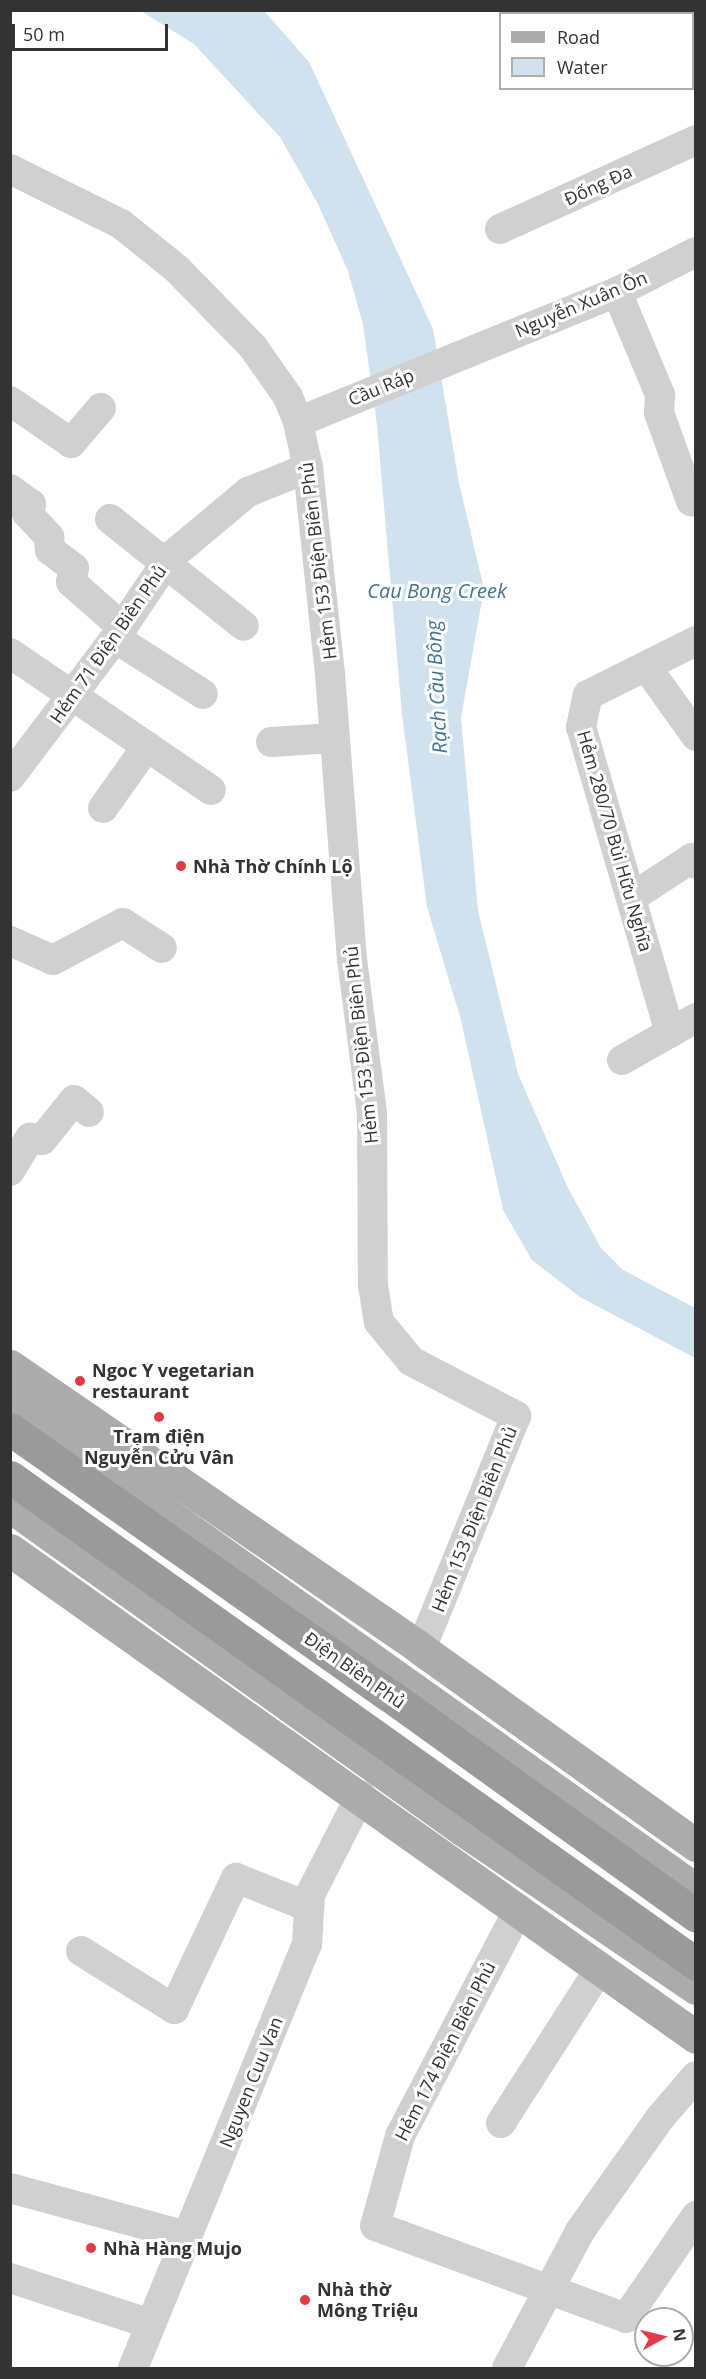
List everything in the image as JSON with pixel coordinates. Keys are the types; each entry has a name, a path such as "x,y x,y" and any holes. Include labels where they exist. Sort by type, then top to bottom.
{"highway":[{"name":"Điện Biên Phủ","path":"10,1429 422,1706 696,1916"},
{"path":"10,1478 385,1759 696,1964"},
{"path":"385,1759 422,1706"}],"main road":[{"path":"10,1366 421,1649 696,1845"},
{"name":"Điện Biên Phủ","path":"10,1402 422,1706 696,1890"},
{"path":"10,1506 385,1759 696,1988"},
{"path":"10,1550 361,1795 696,2037"},
{"path":"361,1795 385,1759"}],"street":[{"name":"Đống Đa","path":"500,229 696,140"},
{"name":"Hẻm 153 Điện Biên Phủ","path":"10,169 121,225 177,269 253,347 288,397 298,422 308,468 352,959 372,1114 373,1285 380,1322 411,1360 516,1416 421,1649"},
{"name":"Nguyễn Xuân Ôn","path":"465,353 617,292 696,252"},
{"path":"617,292 660,395 659,413 691,501"},
{"name":"Cầu Ráp","path":"298,422 465,353"},
{"path":"10,401 71,443 101,408"},
{"name":"Hẻm 71 Điện Biên Phủ","path":"10,777 74,694 164,565 248,492 308,468"},
{"path":"10,489 31,504 27,513 49,537 50,550 74,568 71,582 118,633 203,694"},
{"path":"110,519 164,565 244,626"},
{"name":"Hẻm 280/70 Bùi Hữu Nghĩa","path":"670,1033 581,727 588,695 696,641"},
{"path":"10,652 211,790"},
{"path":"646,666 696,736"},
{"path":"271,742 334,738"},
{"path":"103,807 147,746"},
{"path":"631,897 692,858 696,864"},
{"path":"10,941 53,960 123,922 162,948"},
{"path":"622,1060 696,1018"},
{"path":"10,1171 30,1138 42,1140 74,1100 89,1112"},
{"name":"Nguyen Cuu Van","path":"133,2368 307,1944 310,1895 361,1795"},
{"path":"81,1951 174,2009 236,1878 309,1907"},
{"name":"Hẻm 174 Điện Biên Phủ","path":"519,1909 400,2136 375,2226 549,2292"},
{"path":"501,2123 600,1968"},
{"path":"507,2368 549,2292 579,2231 660,2118 696,2076"},
{"path":"10,2188 187,2236"},
{"path":"549,2292 626,2318 696,2216"},
{"path":"10,2278 151,2324"}],"water":[{"name":"Cau Bong Creek","path":"141,11 264,11 309,62 433,329 459,483 484,589 461,717 478,911 518,1074 568,1188 601,1248 623,1270 695,1308 695,1358 580,1297 532,1260 503,1210 461,1020 427,907 402,714 377,425 363,324 348,271 318,204 280,137 194,44"}],"place":[{"name":"Nhà Thờ Chính Lộ","path":"181,866"},
{"name":"Ngoc Y vegetarian restaurant","path":"80,1381"},
{"name":"Trạm điện Nguyễn Cửu Vân","path":"159,1417"},
{"name":"Nhà Hàng Mujo","path":"91,2248"},
{"name":"Nhà thờ Mông Triệu","path":"305,2300"}],"water label":[{"name":"Rạch Cầu Bông","path":"436,687"}]}
